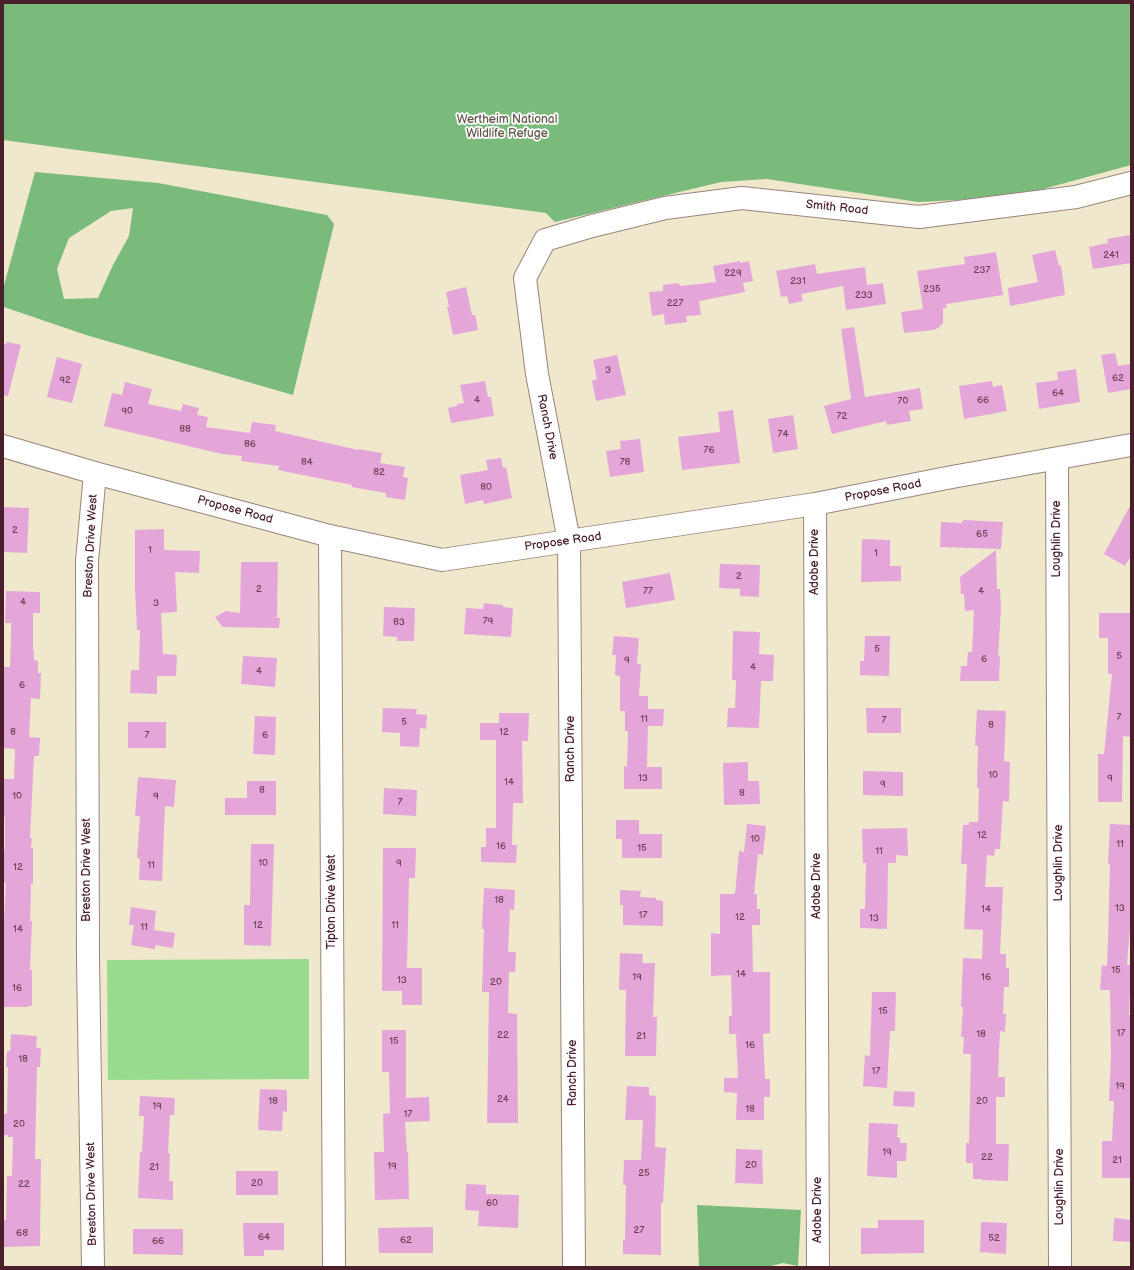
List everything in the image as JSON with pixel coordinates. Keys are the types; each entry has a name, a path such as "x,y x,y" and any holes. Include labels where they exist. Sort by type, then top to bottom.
{"street":[{"name":"Smith Road","path":"546,240 592,226 665,208 742,198 920,217 1076,197 1131,182"},
{"name":"Ranch Drive","path":"546,240 525,278 537,374 569,541 574,1267"},
{"name":"Propose Road","path":"3,446 95,473 330,536 442,560 815,504 952,477 1131,445"},
{"name":"Loughlin Drive","path":"1057,459 1060,1267"},
{"name":"Breston Drive West","path":"93,1267 88,961 87,561 95,473"},
{"name":"Adobe Drive","path":"815,504 818,1267"},
{"name":"Tipton Drive West","path":"330,536 334,1267"}],"green space":[{"name":"Wertheim National Wildlife Refuge","path":"3,3 1131,3 1131,165 1014,197 918,202 767,179 721,182 555,222 546,213 3,140"},
{"path":"35,172 158,183 327,215 334,224 293,395 86,335 4,307 3,289","holes":["133,208 129,236 113,265 98,298 64,299 57,269 69,238 111,211"]},
{"path":"309,959 309,1079 108,1080 107,960"},
{"path":"697,1205 801,1210 798,1266 783,1263 766,1267 699,1267"}],"building":[{"path":"1131,235 1131,263 1093,269 1089,247 1108,243 1107,239"},
{"path":"1055,250 1059,266 1061,265 1065,295 1010,306 1008,288 1038,282 1032,255"},
{"path":"996,252 1003,295 946,304 947,308 943,308 943,323 938,328 933,330 904,333 901,312 923,309 917,271 965,264 964,257"},
{"path":"740,261 740,263 749,261 753,281 743,283 745,292 699,301 701,315 686,316 687,322 665,325 664,314 652,316 649,292 663,291 663,285 678,283 681,286 716,282 713,266"},
{"path":"815,264 817,274 865,267 867,285 883,283 886,304 846,310 843,286 801,294 803,301 789,304 787,296 781,297 776,271"},
{"path":"466,287 472,315 475,315 478,330 453,335 447,307 449,307 446,292"},
{"path":"854,327 865,397 920,388 923,409 909,411 911,421 887,425 886,421 832,434 824,406 851,399 841,329"},
{"path":"7,342 21,345 8,396 3,395 3,344 6,344"},
{"path":"1115,353 1118,366 1131,364 1131,389 1108,393 1101,355"},
{"path":"617,355 626,395 596,401 592,381 597,379 593,360"},
{"path":"57,357 82,364 72,403 47,397"},
{"path":"1076,369 1080,402 1039,409 1036,383 1058,380 1057,372"},
{"path":"485,381 488,397 491,397 494,416 451,423 448,408 464,403 460,385"},
{"path":"992,381 993,387 1002,385 1007,411 964,419 959,386"},
{"path":"125,382 152,389 148,404 181,411 183,404 199,408 197,415 208,417 206,427 250,433 252,422 276,425 275,431 358,450 382,453 380,463 405,467 403,477 408,478 405,500 386,497 386,493 352,487 352,485 278,470 279,466 241,461 242,456 222,454 104,426 112,393 122,395"},
{"path":"733,410 740,463 682,470 678,437 720,432 718,412"},
{"path":"793,415 798,449 773,453 768,419"},
{"path":"640,439 644,472 610,477 606,451 621,449 620,441"},
{"path":"501,458 503,468 506,467 512,498 484,504 483,500 465,504 460,475 488,470 486,460"},
{"path":"1131,504 1131,556 1125,566 1104,554"},
{"path":"3,507 29,508 27,553 3,552"},
{"path":"963,520 1003,522 1001,549 940,547 941,522 962,523"},
{"path":"164,529 164,550 200,551 199,573 175,572 177,612 161,613 163,654 177,655 176,676 157,676 157,694 130,693 131,670 139,670 140,630 137,630 135,530"},
{"path":"862,539 890,540 890,566 901,566 901,581 861,582"},
{"path":"996,550 997,589 1000,589 1001,609 998,656 1000,656 999,681 960,681 961,666 967,666 968,652 972,652 974,610 965,611 964,594 961,594 960,577"},
{"path":"241,562 278,562 277,617 271,617 280,618 279,628 223,627 215,617 226,611 240,613"},
{"path":"720,564 760,565 759,597 740,596 740,589 719,588"},
{"path":"670,573 675,600 626,608 622,582"},
{"path":"6,591 40,592 40,613 33,613 33,651 34,660 38,661 38,673 41,673 40,699 31,698 29,737 40,738 39,756 34,756 30,838 32,838 31,848 33,848 33,884 31,884 30,921 32,921 30,970 32,970 32,1006 28,1007 3,1007 3,938 6,883 3,883 5,817 3,817 3,779 14,779 15,749 3,748 3,667 10,667 11,633 11,623 5,623"},
{"path":"484,603 503,605 503,607 513,608 511,637 464,634 466,608 483,609"},
{"path":"384,607 415,608 414,641 397,641 397,637 383,636"},
{"path":"1099,613 1131,613 1131,737 1123,736 1122,802 1098,802 1098,754 1104,754 1112,674 1108,674 1108,638 1099,638"},
{"path":"733,631 760,632 759,654 774,655 773,681 761,681 759,728 727,727 728,708 735,708 736,680 732,680"},
{"path":"614,636 639,638 637,664 641,664 639,696 648,696 648,709 664,709 663,726 648,726 647,767 662,767 662,789 624,789 624,766 627,767 628,731 625,731 625,711 620,711 620,676 615,675 616,655 612,655"},
{"path":"865,636 890,636 889,676 860,675 860,661 864,661"},
{"path":"243,656 277,658 275,687 241,684"},
{"path":"383,708 417,709 416,714 427,715 426,729 420,728 419,747 400,746 400,733 382,732"},
{"path":"866,708 901,708 901,733 867,733"},
{"path":"977,710 1006,711 1004,761 1010,762 1009,802 1003,801 1000,849 995,849 994,856 987,855 985,887 1003,887 1000,954 1006,954 1006,968 1009,968 1009,987 1004,987 1003,1014 1006,1014 1005,1032 1000,1031 998,1077 1005,1077 1005,1097 996,1097 996,1144 1009,1144 1008,1181 973,1179 973,1163 966,1163 966,1143 969,1143 971,1054 963,1054 964,1037 961,1037 963,1007 961,1007 963,958 982,959 983,930 964,929 967,864 961,864 963,825 969,825 969,822 978,822 978,746 975,746"},
{"path":"499,713 529,713 528,741 522,741 523,803 513,803 512,845 517,845 516,863 481,862 481,847 486,847 486,828 496,828 496,740 480,740 480,723 499,723"},
{"path":"255,716 276,717 275,755 253,754"},
{"path":"128,722 166,722 166,748 128,748"},
{"path":"748,762 748,781 759,781 760,804 724,805 723,763"},
{"path":"863,771 903,772 903,796 863,795"},
{"path":"138,777 176,780 174,807 165,806 162,881 139,880 140,859 137,858 140,816 135,816"},
{"path":"247,781 276,781 276,815 225,815 225,798 247,798"},
{"path":"384,788 417,790 416,816 383,814"},
{"path":"616,820 639,820 639,834 662,834 662,858 622,858 622,839 616,839"},
{"path":"747,824 766,826 763,855 758,854 754,894 757,894 757,909 760,909 760,925 752,925 753,972 770,972 770,1033 763,1034 765,1079 770,1079 770,1097 764,1097 764,1120 736,1120 737,1093 724,1092 724,1078 738,1078 736,1034 729,1034 729,1016 732,1016 731,975 711,976 711,933 720,934 720,894 735,894 739,851 744,852"},
{"path":"1110,824 1131,825 1131,927 1127,965 1131,965 1129,1015 1131,1015 1131,1178 1102,1178 1102,1141 1112,1141 1114,1101 1109,1101 1111,1057 1110,990 1100,990 1102,965 1107,966"},
{"path":"907,828 908,856 896,855 896,863 888,863 887,929 860,928 860,909 865,909 866,863 863,863 862,829"},
{"path":"251,844 274,844 271,946 244,945 244,905 250,905"},
{"path":"383,848 416,848 415,878 409,878 407,968 422,968 422,1005 402,1005 402,991 382,991"},
{"path":"484,888 515,890 514,910 510,909 508,952 516,952 515,972 509,972 508,1013 517,1014 518,1123 487,1123 489,992 482,992 484,929 482,929"},
{"path":"620,890 641,891 640,897 656,898 656,900 663,901 663,926 623,925 623,905 620,905"},
{"path":"131,907 156,911 154,930 175,933 173,948 155,945 155,949 131,945 134,925 129,925"},
{"path":"620,953 643,954 642,963 655,963 653,1017 657,1017 656,1056 625,1056 626,990 619,990"},
{"path":"872,992 896,992 895,1031 890,1031 887,1088 863,1086 865,1055 870,1056"},
{"path":"382,1030 406,1030 406,1098 429,1097 430,1121 405,1122 408,1152 409,1199 375,1200 374,1152 384,1152 383,1114 390,1113 389,1072 382,1072"},
{"path":"11,1034 37,1036 36,1048 41,1048 40,1067 37,1067 35,1159 41,1159 40,1246 3,1247 3,1220 6,1220 7,1176 12,1176 13,1137 3,1135 3,1114 7,1114 7,1051 10,1051"},
{"path":"627,1086 649,1087 649,1095 656,1096 655,1147 666,1148 663,1203 661,1203 661,1255 623,1254 623,1240 625,1240 626,1185 623,1185 624,1160 641,1160 643,1120 625,1120"},
{"path":"260,1089 287,1090 287,1112 283,1111 282,1131 258,1130"},
{"path":"894,1091 915,1092 914,1107 893,1106"},
{"path":"140,1096 175,1098 174,1115 170,1115 168,1153 170,1153 169,1181 173,1181 173,1200 138,1198 140,1152 142,1152 144,1116 139,1116"},
{"path":"869,1123 898,1124 897,1137 900,1138 900,1143 907,1143 906,1161 897,1161 897,1178 867,1176"},
{"path":"736,1149 762,1150 763,1184 735,1183"},
{"path":"236,1171 278,1171 278,1195 236,1195"},
{"path":"466,1184 486,1185 486,1194 519,1195 518,1228 478,1226 479,1211 465,1210"},
{"path":"1114,1218 1131,1220 1131,1242 1113,1241"},
{"path":"878,1220 924,1220 924,1253 861,1254 861,1228 878,1228"},
{"path":"981,1222 1007,1223 1006,1254 980,1252"},
{"path":"243,1223 284,1223 284,1250 264,1250 264,1256 244,1256"},
{"path":"433,1227 433,1253 379,1253 378,1228"},
{"path":"133,1229 183,1229 183,1255 133,1254"}]}
